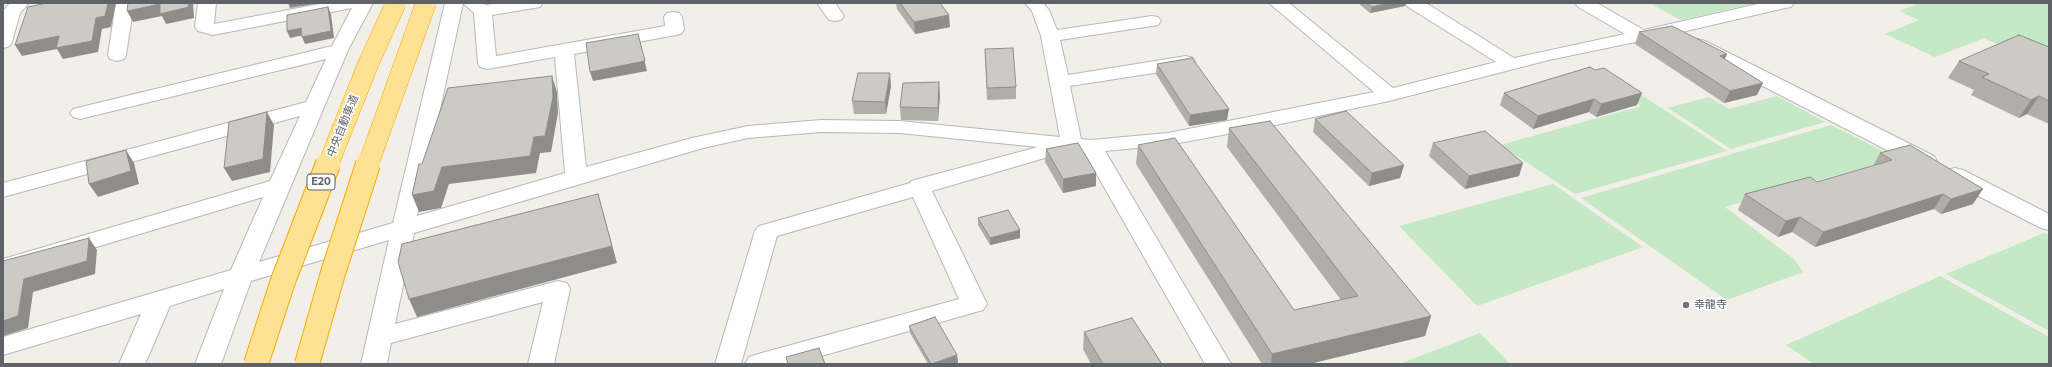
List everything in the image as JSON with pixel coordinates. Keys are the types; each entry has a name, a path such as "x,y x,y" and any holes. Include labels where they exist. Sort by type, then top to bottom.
{"highway":[{"name":"中央自動車道","path":"256,364 283,281 332,153 368,62 396,3"},
{"path":"307,364 332,273 373,149 426,3"}],"street":[{"path":"3,6 19,3"},
{"path":"3,42 12,11 19,3"},
{"path":"117,55 125,3"},
{"path":"207,3 204,27 214,30 352,3"},
{"path":"208,364 241,276 279,184 339,50 364,3"},
{"path":"374,364 404,227 418,153 454,3"},
{"path":"534,3 478,7 487,63 675,30"},
{"path":"1034,3 1040,10 1050,36 1059,82 1082,145 1218,364"},
{"path":"1278,3 1389,95"},
{"path":"1414,3 1511,64"},
{"path":"1584,3 1640,35"},
{"path":"3,346 576,177 698,142 748,132 821,126 900,127 1082,145 1168,139 1271,120 1389,95 1511,64 1785,3"},
{"path":"1050,36 1152,21"},
{"path":"1669,30 2049,223"},
{"path":"80,113 339,50"},
{"path":"564,50 576,177"},
{"path":"1059,82 1190,61"},
{"path":"3,190 313,106"},
{"path":"728,364 767,231 919,186 1082,145"},
{"path":"3,267 279,184"},
{"path":"758,364 974,304 919,186"},
{"path":"380,337 558,289 541,364"},
{"path":"132,364 159,301"}],"green space":[{"path":"1649,3 1755,3 1681,20"},
{"path":"1920,3 2049,3 2049,66 1984,38 1935,57 1885,34 1919,20 1899,11"},
{"path":"1614,77 1727,151 1575,194 1500,145 1641,106 1603,80"},
{"path":"1777,96 1825,122 1731,149 1668,108 1709,97 1729,109"},
{"path":"1831,125 1897,158 1725,207 1794,259 1803,272 1727,300 1581,198"},
{"path":"1553,184 1643,247 1477,306 1399,226"},
{"path":"2044,233 2049,235 2049,331 1946,274"},
{"path":"1940,276 2049,337 2049,364 1814,364 1786,345"},
{"path":"1480,333 1510,364 1399,364"}],"building":[{"path":"47,3 108,3 105,16 96,18 92,41 56,48 59,36 15,45 28,7"},
{"path":"128,3 188,3 189,7 160,14 160,4 127,11"},
{"path":"900,3 940,3 949,15 914,22"},
{"path":"1367,3 1389,3 1372,7"},
{"path":"328,7 331,31 302,37 301,28 287,31 287,15"},
{"path":"1672,26 1727,54 1720,56 1763,83 1730,91 1639,32"},
{"path":"638,34 645,61 590,72 586,43"},
{"path":"2019,35 2049,47 2049,101 2039,96 2031,100 1982,77 1989,74 1959,61"},
{"path":"1013,48 1016,87 987,88 985,49"},
{"path":"1192,58 1229,109 1190,115 1157,64"},
{"path":"1590,67 1595,70 1604,68 1642,93 1601,104 1594,99 1538,116 1504,93"},
{"path":"858,73 890,73 885,102 852,101"},
{"path":"552,76 553,97 545,136 534,137 530,156 442,167 434,191 412,195 419,164 422,164 448,88"},
{"path":"939,82 938,108 900,107 903,83"},
{"path":"1346,111 1404,165 1372,173 1315,119"},
{"path":"267,112 263,159 224,168 229,122"},
{"path":"1270,121 1431,316 1272,354 1138,145 1175,138 1294,310 1358,296 1229,128"},
{"path":"1485,131 1523,163 1469,176 1433,143"},
{"path":"1078,143 1096,173 1063,179 1046,149"},
{"path":"1910,145 1983,189 1951,199 1943,194 1823,232 1800,217 1786,221 1745,194 1810,177 1817,182 1892,160 1880,153"},
{"path":"126,150 131,171 89,184 86,161"},
{"path":"598,194 612,246 409,299 398,262 402,244"},
{"path":"1008,210 1020,230 990,238 978,218"},
{"path":"89,238 87,261 24,279 18,316 3,321 3,261"},
{"path":"935,317 957,355 931,364 909,326"},
{"path":"1132,318 1162,364 1103,364 1084,332"},
{"path":"819,348 825,364 788,364 786,357"}],"place":[{"name":"幸龍寺","path":"1686,305"}]}
